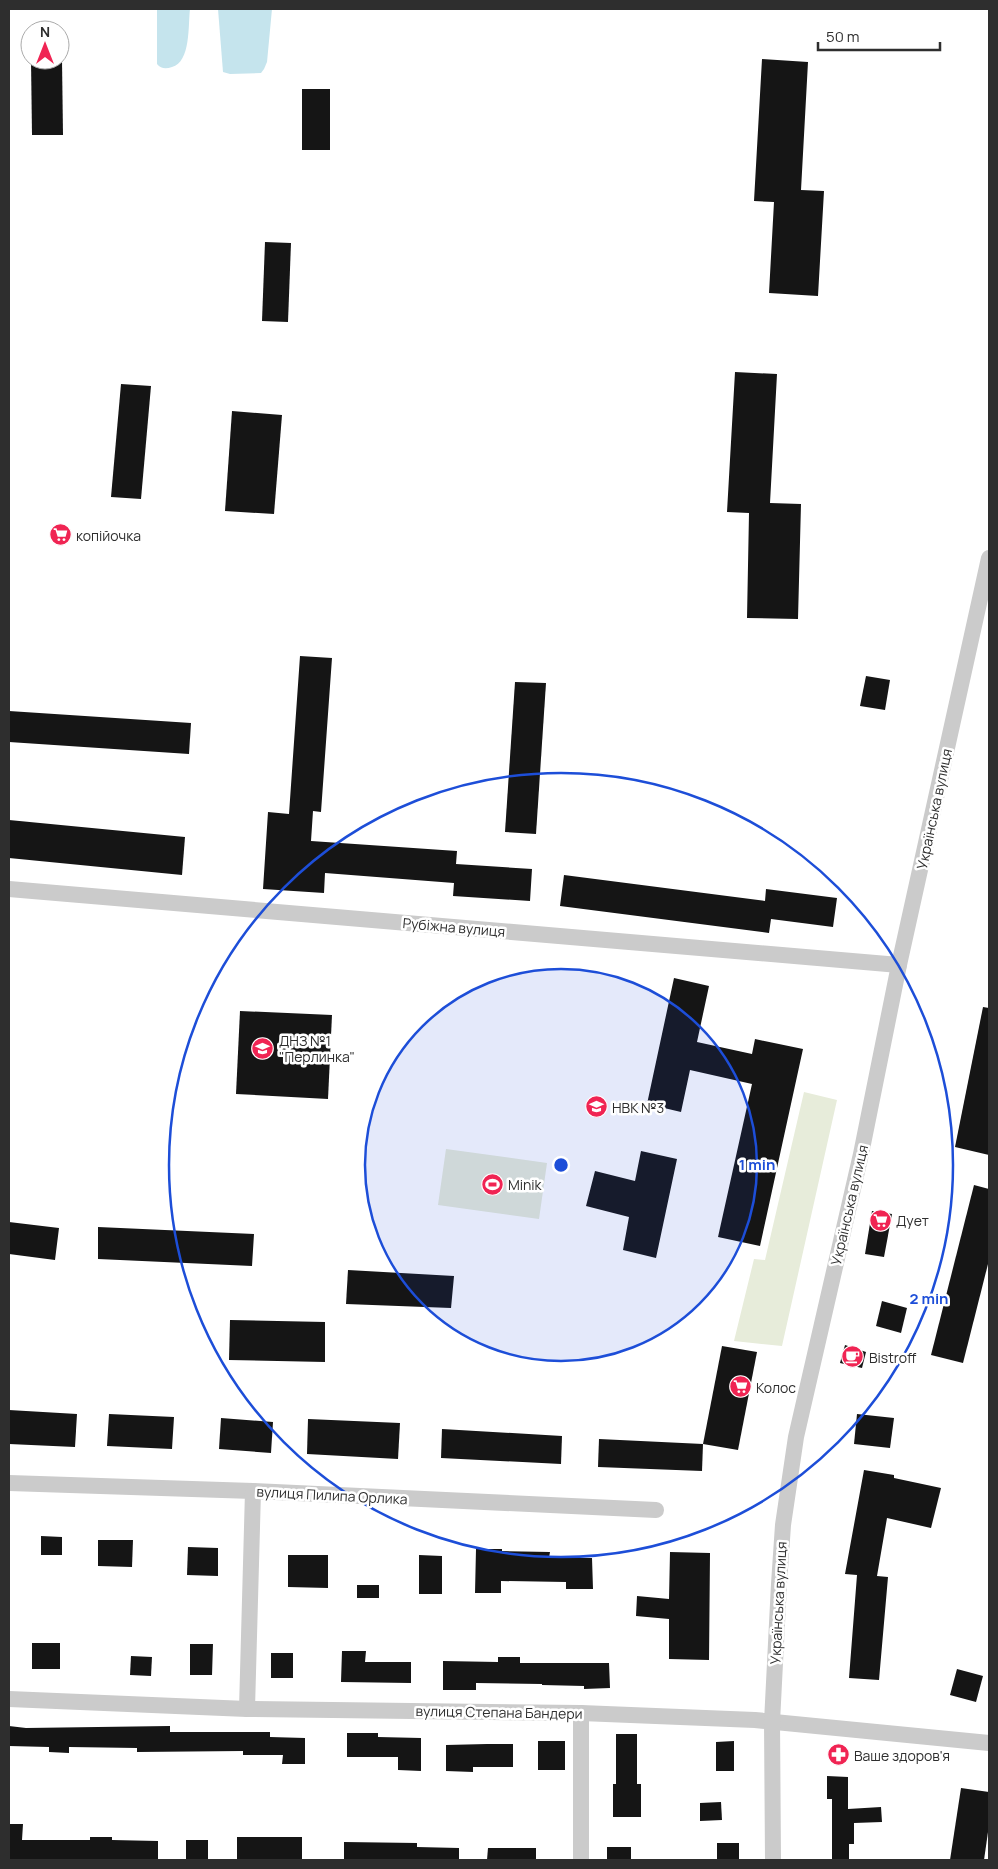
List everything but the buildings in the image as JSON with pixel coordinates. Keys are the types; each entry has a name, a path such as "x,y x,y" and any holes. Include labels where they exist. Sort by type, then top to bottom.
{"street":[{"name":"Українська вулиця","path":"773,1860 772,1722 783,1525 796,1437 861,1154 899,965 989,558"},
{"name":"Рубіжна вулиця","path":"9,889 899,965"},
{"name":"вулиця Пилипа Орлика","path":"9,1483 253,1491 656,1510"},
{"path":"248,1709 253,1491"},
{"name":"вулиця Степана Бандери","path":"9,1699 248,1709 581,1713 772,1722 989,1743"},
{"path":"580,1860 581,1713"}],"green space":[{"path":"804,1092 837,1100 782,1346 734,1341 754,1259 765,1260"},
{"name":"Minik","path":"446,1149 547,1163 539,1219 438,1205"}],"water":[{"path":"157,9 190,9 186,51 178,64 168,68 162,68 157,64"},
{"path":"218,9 272,9 267,62 261,73 230,74 223,72"}],"place":[{"name":"копійочка","path":"60,535"},
{"name":"ДНЗ №1 \"Перлинка\"","path":"263,1048"},
{"name":"НВК №3","path":"596,1107"},
{"name":"Minik","path":"492,1184"},
{"name":"Дует","path":"880,1220"},
{"name":"Bistroff","path":"853,1357"},
{"name":"Колос","path":"740,1387"},
{"name":"Ваше здоров'я","path":"838,1755"}]}
